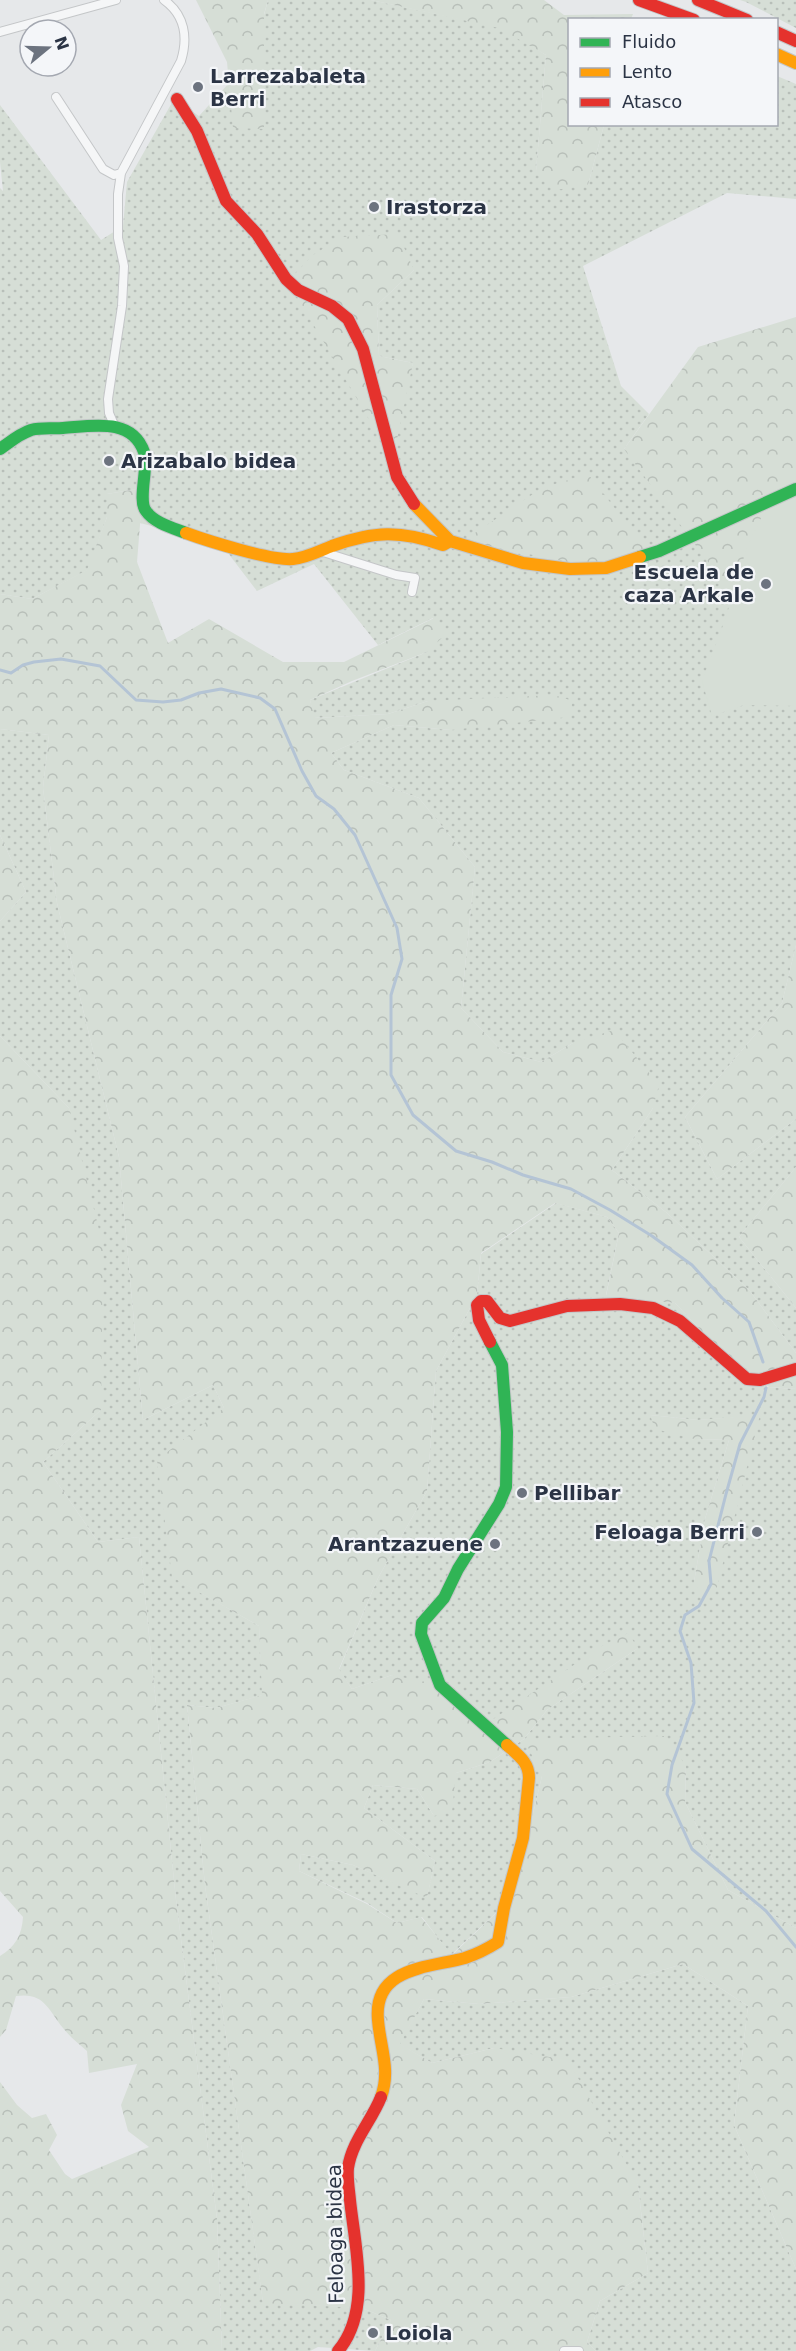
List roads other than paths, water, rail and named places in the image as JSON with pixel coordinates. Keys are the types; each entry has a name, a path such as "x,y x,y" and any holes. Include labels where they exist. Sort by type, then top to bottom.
{"main road":[{"path":"639,0 688,18"},
{"path":"698,0 742,18"},
{"path":"778,32 796,41"},
{"path":"778,54 796,63"},
{"path":"177,99 196,131 226,201 257,234 286,279 298,290 332,306 348,319 363,349 397,477 415,505 450,541 523,563 570,569 606,568 659,551 796,489"},
{"path":"0,449 24,432 37,428 85,425 115,427 131,431 137,438 144,455 147,473 142,504 148,514 189,534 289,560 371,533 416,535 443,545 450,541"},
{"name":"Feloaga bidea","path":"338,2351 352,2329 357,2311 348,2169 359,2137 368,2124 385,2083 386,2067 377,2019 382,1994 397,1977 410,1971 472,1956 498,1942 504,1908 523,1838 529,1778 529,1770 525,1761 440,1685 420,1634 422,1623 444,1598 458,1569 499,1504 506,1487 507,1432 502,1365 479,1320 477,1305 481,1301 487,1301 506,1321 570,1305 638,1305 656,1309 674,1317 692,1329 747,1379 760,1380 796,1369"}],"street":[{"path":"0,32 116,0"},
{"path":"115,427 108,413 108,399 123,306 124,266 118,238 118,194 121,173 184,52 182,23 175,9 164,0"},
{"path":"56,97 103,169 114,175 121,173"},
{"path":"319,550 396,575 415,578 412,592"},
{"path":"564,2351 579,2351"}],"waterway":[{"path":"0,670 11,673 23,665 61,659 100,666 136,700 163,702 181,700 199,693 221,689 260,698 275,709 302,771 316,796 334,809 355,835 397,928 402,959 391,995 391,1075 413,1115 456,1151 571,1189 652,1236 692,1265 722,1298 749,1322 763,1362"},
{"path":"766,1388 764,1397 740,1444 709,1561 711,1584 699,1606 685,1615 680,1631 691,1663 694,1703 672,1765 667,1794 692,1849 766,1911 796,1947"}],"place":[{"name":"Larrezabaleta Berri","path":"198,87"},
{"name":"Irastorza","path":"374,207"},
{"name":"Arizabalo bidea","path":"109,461"},
{"name":"Escuela de caza Arkale","path":"766,584"},
{"name":"Pellibar","path":"522,1493"},
{"name":"Feloaga Berri","path":"757,1532"},
{"name":"Arantzazuene","path":"495,1544"},
{"name":"Loiola","path":"373,2333"}]}
